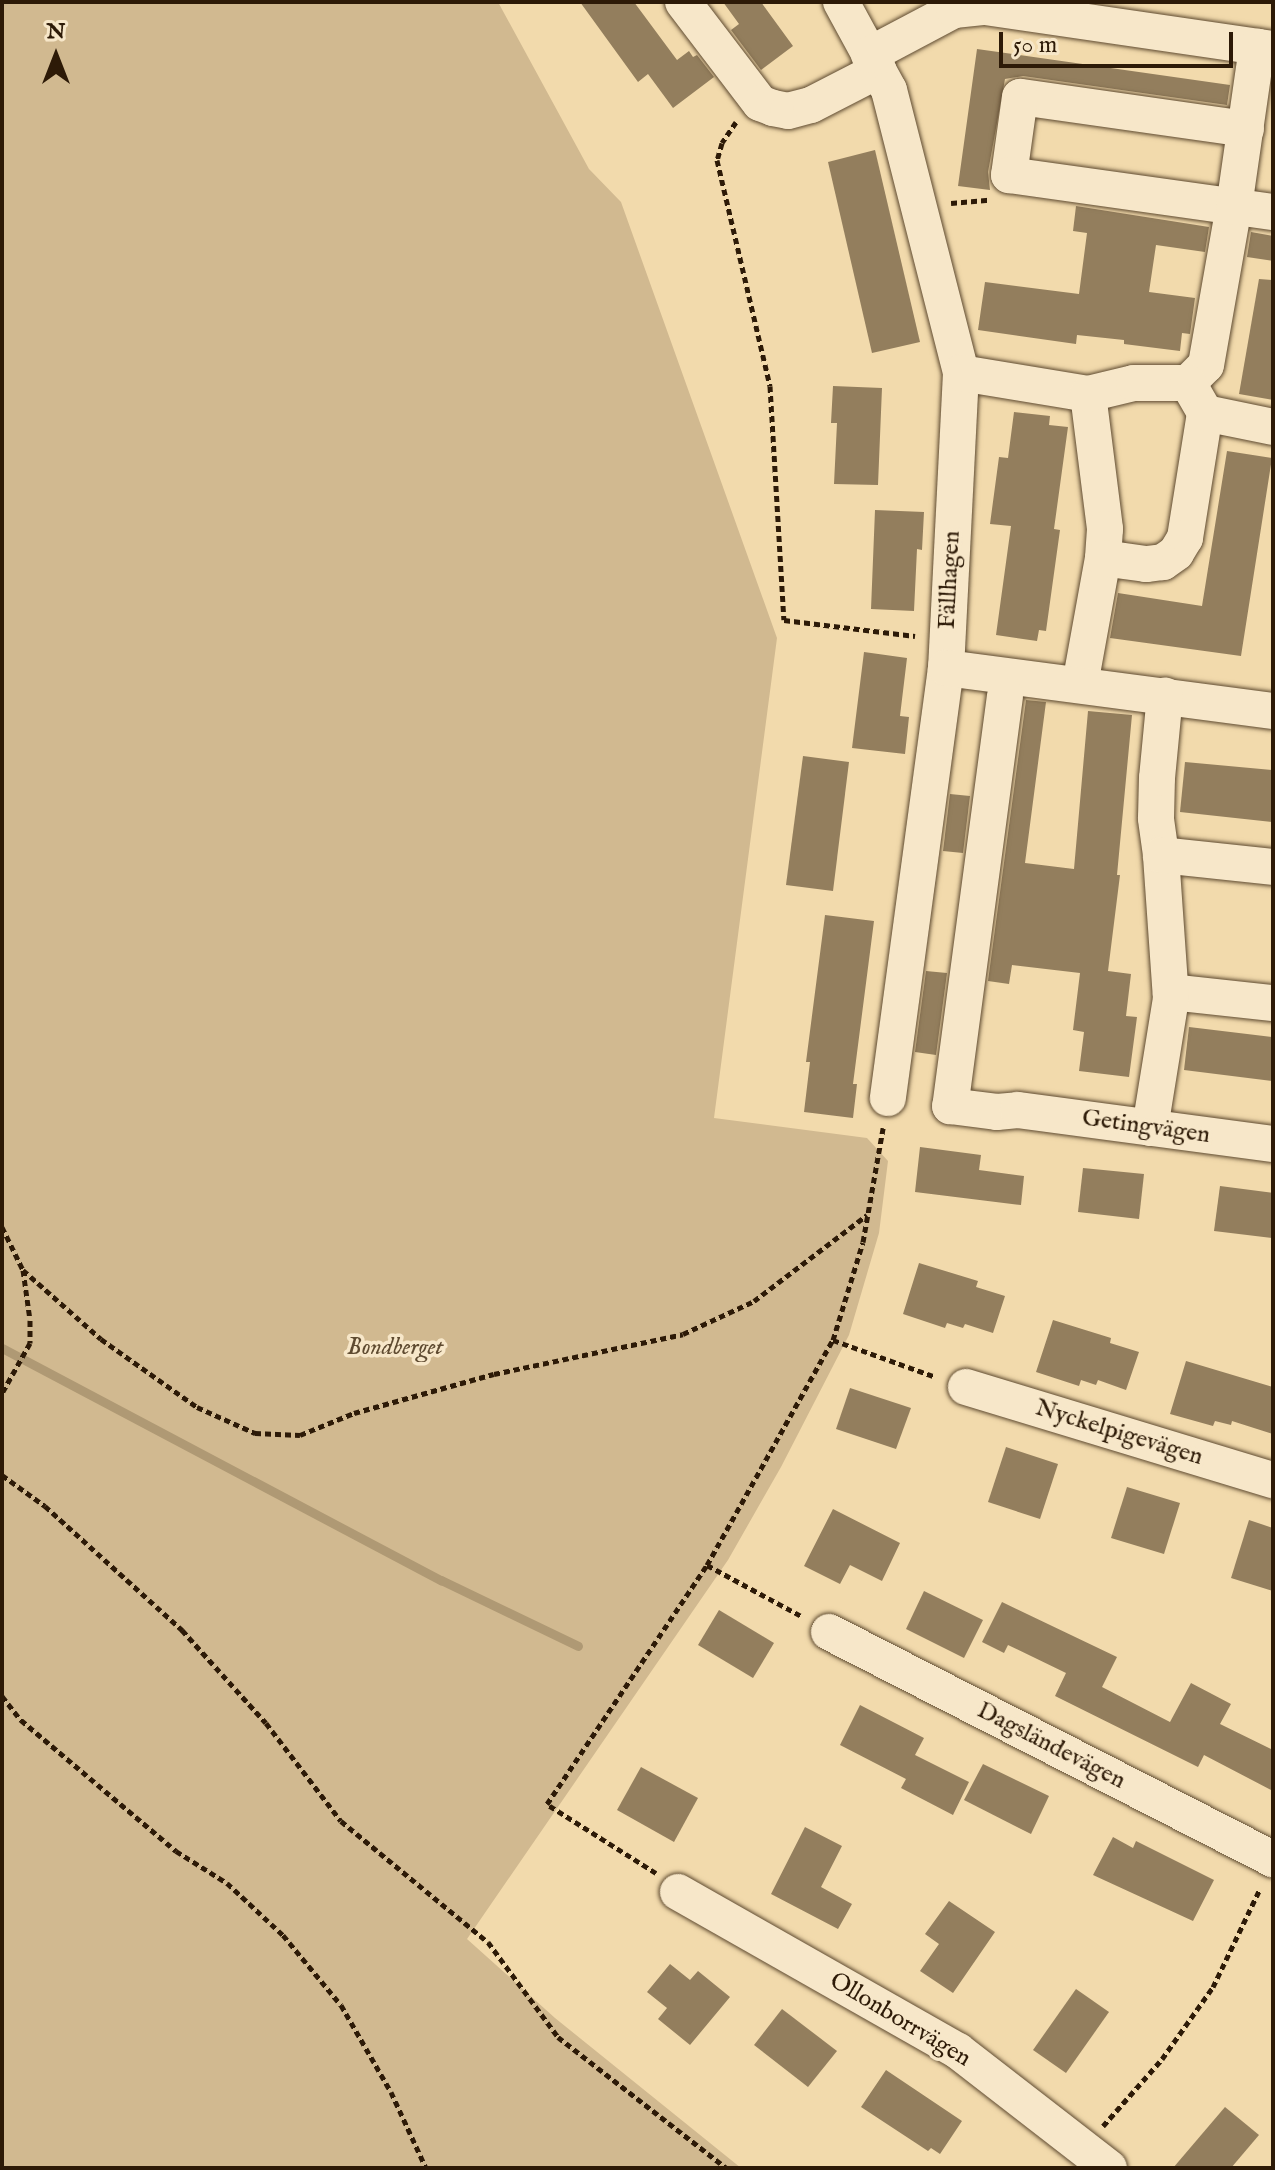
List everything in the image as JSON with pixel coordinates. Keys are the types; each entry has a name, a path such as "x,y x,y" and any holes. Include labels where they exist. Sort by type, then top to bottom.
{"street":[{"path":"683,2 760,103 788,111 811,105 954,10 985,7 1265,48 1246,129 1206,365 1196,398 1185,538 1176,553 1163,562 1146,564 1103,558"},
{"name":"Fällhagen","path":"841,2 889,90 961,373 947,654 888,1098"},
{"path":"1246,129 1020,97 1009,175 1273,212"},
{"path":"961,373 1088,394 1134,383 1196,398 1273,427"},
{"path":"1080,684 1103,558 1105,529 1088,394"},
{"path":"947,654 1080,684 1273,711"},
{"path":"1150,1128 1171,992 1156,818 1165,695"},
{"name":"Getingvägen","path":"1005,696 950,1106 997,1112 1018,1110 1273,1144"},
{"path":"1161,855 1271,873"},
{"path":"1171,992 1273,1003"},
{"name":"Nyckelpigevägen","path":"966,1387 1273,1480"},
{"name":"Dagsländevägen","path":"829,1632 1270,1868"},
{"name":"Ollonborrvägen","path":"678,1892 958,2051 1097,2158"}],"path":[{"path":"760,103 731,126 717,160 770,386 784,620 947,654"},
{"path":"918,206 997,200 1005,192 1009,175"},
{"path":"678,1892 649,1867 547,1804 707,1565 833,1340 867,1215 888,1098"},
{"path":"23,1270 101,1339 197,1407 255,1433 300,1435 354,1413 494,1374 683,1334 754,1301 867,1215"},
{"path":"2,1227 23,1270 30,1320 30,1343 2,1393"},
{"path":"833,1340 966,1387"},
{"path":"2,1475 45,1506 182,1630 266,1723 341,1821 488,1942 558,2037 726,2168"},
{"path":"707,1565 829,1632"},
{"path":"2,1696 31,1728 176,1851 227,1883 283,1935 341,2005 391,2092 426,2168"},
{"path":"1097,2158 1213,1987 1270,1868"}],"green space":[{"name":"Bondberget","path":"2,2 498,2 589,169 621,202 777,638 714,1118 867,1138 888,1161 879,1233 849,1335 781,1467 728,1560 467,1939 555,2018 741,2168 2,2168"}],"building":[{"path":"580,2 634,2 677,60 689,51 693,57 697,55 714,77 673,108 648,74 638,82"},
{"path":"723,2 761,2 793,46 761,70 731,30 739,24"},
{"path":"977,49 1230,85 1227,105 1023,76 1005,79 988,172 990,190 958,186"},
{"path":"875,150 920,342 872,353 828,162"},
{"path":"1076,206 1209,227 1205,252 1156,245 1149,292 1195,298 1190,334 1182,333 1180,351 1077,335 1076,344 978,330 985,282 1079,294 1087,233 1073,231"},
{"path":"1251,232 1273,236 1273,261 1247,257"},
{"path":"1259,279 1273,280 1273,400 1239,394"},
{"path":"833,386 882,388 878,485 834,484 837,423 831,423"},
{"path":"1014,412 1050,416 1049,425 1068,427 1054,529 1060,530 1046,631 1039,630 1037,641 996,635 1011,526 990,524 999,457 1008,458"},
{"path":"1227,451 1272,458 1241,656 1110,638 1118,593 1202,606"},
{"path":"875,510 924,512 922,550 917,549 914,611 871,609"},
{"path":"864,652 907,658 900,716 909,717 905,754 852,748"},
{"path":"1026,700 1046,702 1025,863 1074,869 1088,711 1132,715 1117,875 1120,875 1108,971 1131,974 1126,1016 1137,1017 1129,1077 1079,1071 1084,1032 1073,1030 1080,973 1012,965 1009,984 988,981"},
{"path":"803,756 849,762 833,891 786,885"},
{"path":"1185,762 1273,770 1273,822 1180,812"},
{"path":"950,794 970,796 963,853 943,851"},
{"path":"825,915 874,921 853,1084 857,1084 853,1118 804,1112 810,1062 806,1062"},
{"path":"926,971 947,973 936,1055 915,1052"},
{"path":"1189,1027 1273,1037 1273,1081 1184,1070"},
{"path":"920,1147 981,1155 979,1170 1024,1176 1021,1205 915,1192"},
{"path":"1083,1168 1144,1174 1139,1219 1078,1212"},
{"path":"1220,1186 1273,1193 1273,1238 1214,1231"},
{"path":"919,1263 978,1281 976,1287 1005,1296 993,1333 965,1324 963,1328 947,1323 945,1328 903,1314"},
{"path":"1053,1320 1111,1338 1110,1343 1139,1352 1126,1390 1098,1380 1096,1385 1081,1380 1079,1386 1036,1372"},
{"path":"1186,1361 1273,1387 1273,1434 1232,1421 1231,1425 1215,1421 1213,1426 1170,1414"},
{"path":"850,1388 911,1408 896,1449 836,1429"},
{"path":"1006,1447 1058,1464 1040,1519 988,1502"},
{"path":"1127,1487 1180,1503 1164,1554 1111,1538"},
{"path":"833,1509 900,1543 882,1581 850,1565 840,1584 804,1566"},
{"path":"1249,1520 1273,1528 1273,1591 1231,1578"},
{"path":"924,1591 983,1620 964,1658 906,1629"},
{"path":"1002,1602 1117,1657 1102,1687 1170,1722 1191,1683 1231,1704 1220,1724 1273,1750 1273,1791 1204,1755 1198,1767 1055,1696 1066,1673 1008,1645 1004,1653 982,1642"},
{"path":"719,1610 774,1643 753,1678 698,1645"},
{"path":"860,1705 924,1738 915,1755 969,1782 953,1815 901,1788 906,1779 840,1745"},
{"path":"983,1764 1049,1796 1031,1834 964,1800"},
{"path":"641,1767 698,1798 674,1842 617,1810"},
{"path":"805,1827 842,1846 821,1887 852,1904 838,1929 771,1894"},
{"path":"1113,1837 1133,1848 1136,1841 1214,1880 1193,1921 1093,1875"},
{"path":"949,1901 995,1932 953,1993 920,1971 939,1944 925,1934"},
{"path":"670,1964 690,1980 698,1971 730,1997 690,2045 658,2019 667,2008 647,1992"},
{"path":"1076,1989 1109,2012 1066,2073 1033,2050"},
{"path":"782,2009 837,2051 808,2087 754,2045"},
{"path":"886,2070 962,2121 940,2154 931,2148 928,2151 861,2107"},
{"path":"1225,2107 1259,2135 1231,2168 1173,2168"}],"waterway":[{"path":"2,1348 441,1580 578,1646"}]}
